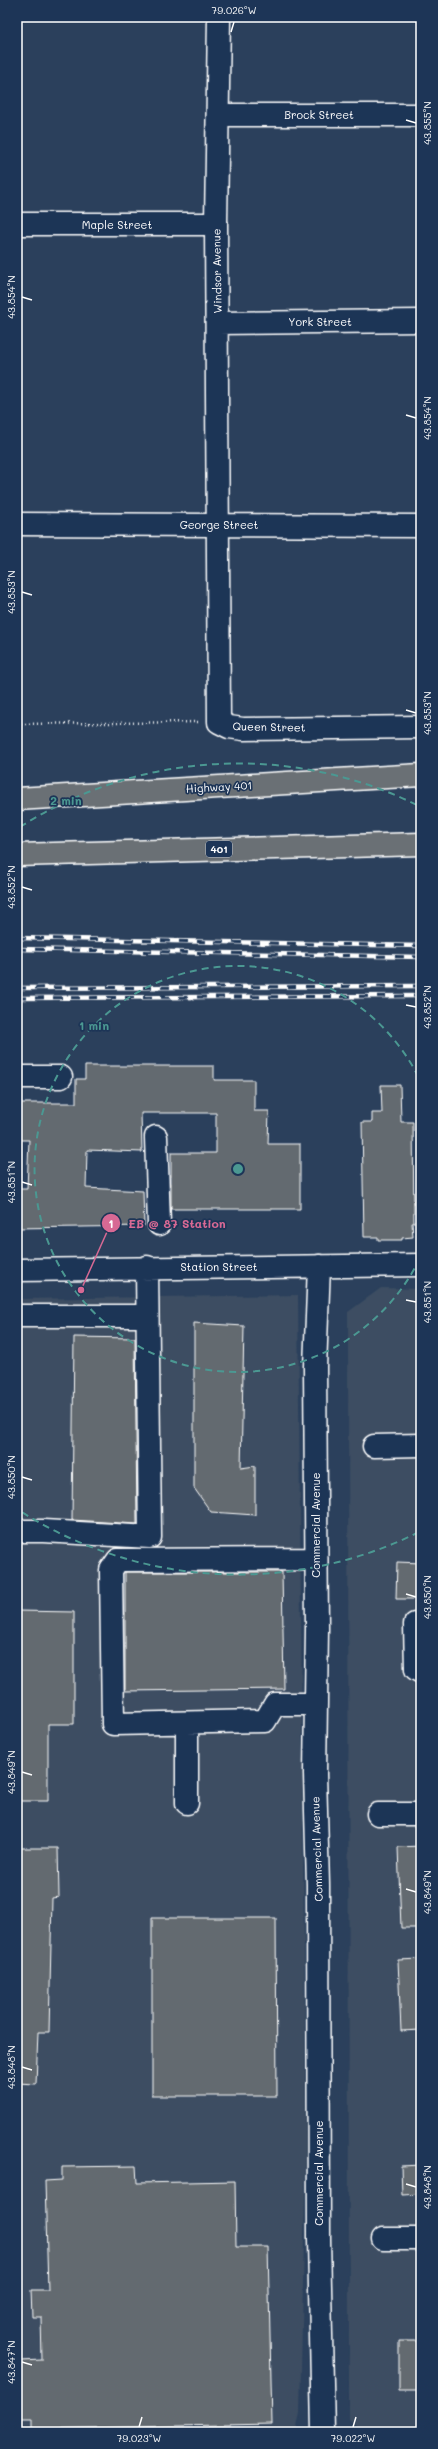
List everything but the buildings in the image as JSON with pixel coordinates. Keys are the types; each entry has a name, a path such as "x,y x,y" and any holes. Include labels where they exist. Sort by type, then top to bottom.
{"highway":[{"name":"Highway 401","path":"17,799 421,775"},
{"name":"401","path":"17,854 421,844"}],"street":[{"name":"Windsor Avenue","path":"217,526 218,323 216,224 219,17"},
{"name":"Brock Street","path":"218,115 421,115"},
{"name":"Maple Street","path":"17,224 216,224"},
{"name":"York Street","path":"218,323 421,321"},
{"name":"George Street","path":"17,524 421,526"},
{"name":"Queen Street","path":"217,526 219,722 229,727 243,728 421,727"},
{"path":"17,1077 61,1077"},
{"path":"156,1137 159,1224"},
{"name":"Station Street","path":"17,1270 147,1267 421,1265"},
{"name":"Commercial Avenue","path":"319,1266 315,1367 316,1704 314,1774 318,1885 319,2239 323,2432"},
{"path":"17,1532 43,1531 150,1537 147,1267"},
{"path":"17,1316 147,1316"},
{"path":"374,1446 421,1445"},
{"path":"316,1559 118,1560 111,1570 114,1724 265,1721 275,1704 316,1704"},
{"path":"415,1624 416,1669 421,1672"},
{"path":"187,1723 187,1803"},
{"path":"378,1814 421,1814"},
{"path":"383,2239 421,2239"}],"path":[{"path":"17,724 219,722"}],"shaded area":[{"path":"381,1288 421,1289 421,2432 363,2432 349,2419 348,1312"},
{"path":"298,1295 306,2153 300,2413 296,2432 17,2432 17,1299"}],"railway":[{"path":"17,938 421,946"},
{"path":"17,949 421,957"},
{"path":"17,988 421,986"},
{"path":"17,998 421,996"}],"place":[{"name":"EB @ 87 Station","path":"81,1290"}]}
